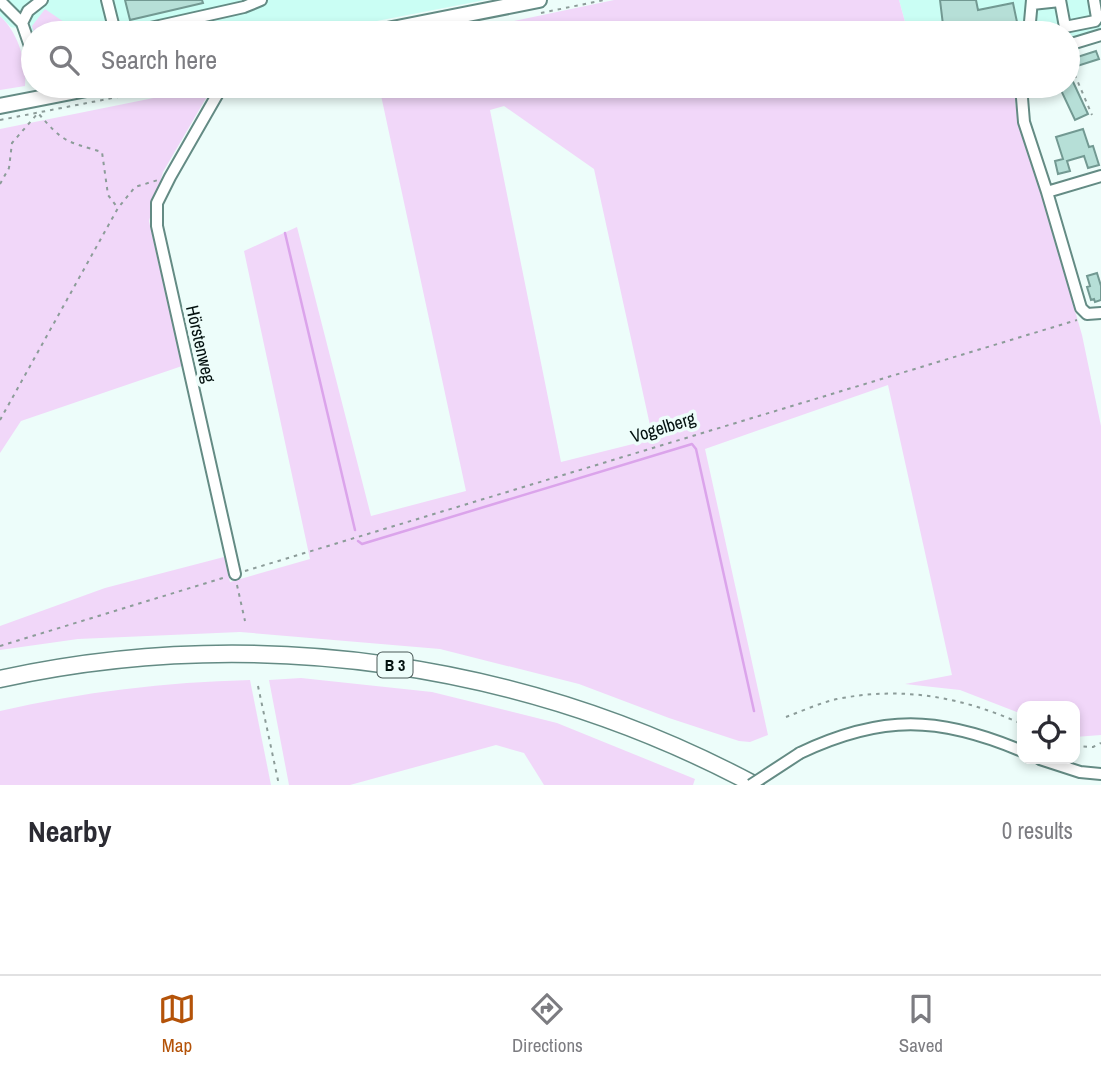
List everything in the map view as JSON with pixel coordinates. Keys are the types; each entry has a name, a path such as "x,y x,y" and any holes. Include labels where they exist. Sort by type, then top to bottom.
{"highway":[{"name":"B 3","path":"0,680 121,660 239,654 331,658 399,666 491,683 600,716 678,746 753,785"}],"main road":[{"path":"433,21 539,0"},
{"path":"0,106 23,98"}],"street":[{"path":"23,21 28,11 42,0"},
{"path":"107,0 112,21"},
{"path":"182,21 244,7 261,0"},
{"path":"1030,21 1032,2 1060,0 1064,21"},
{"path":"1080,24 1095,21 1097,18 1094,0"},
{"path":"0,1 21,22"},
{"path":"1080,41 1101,35"},
{"name":"Hörstenweg","path":"215,98 157,203 157,226 235,574"},
{"path":"1022,98 1024,122 1048,192 1081,308 1087,314 1101,313"},
{"path":"1048,192 1101,176"},
{"path":"753,785 800,753 830,738 862,728 893,724 933,724 971,732 1017,749"},
{"path":"1055,764 1080,772 1101,774"}],"path":[{"path":"1080,87 1092,115"},
{"path":"0,120 114,98"},
{"path":"0,184 9,168 12,143 38,113"},
{"path":"38,113 66,141 102,152 108,195 118,208"},
{"path":"0,420 118,208 135,187 170,177"},
{"name":"Vogelberg","path":"0,646 1077,320 1087,314"},
{"path":"235,574 245,621"},
{"path":"258,686 279,785"},
{"path":"786,717 835,700 888,692 935,697 977,706 1017,722"},
{"path":"1080,746 1093,747 1101,743"}],"shaded area":[{"path":"0,0 485,0 377,21 21,21 21,29 11,27 0,16"},
{"path":"614,0 899,0 905,21 513,21"},
{"path":"899,0 1100,0 1101,29 1080,35 1080,21 905,21"},
{"path":"45,9 62,21 36,21"},
{"path":"0,16 12,31 20,48 21,87 0,90"},
{"path":"154,98 206,98 163,172 149,221 182,366 21,421 0,453 0,129"},
{"path":"382,98 1016,98 1015,104 1082,335 1101,426 1101,735 1080,737 1080,701 1017,701 1017,712 960,690 905,684 952,675 888,385 705,449 768,735 750,742 739,741 669,718 579,684 440,649 240,632 78,639 0,650 0,626 105,588 224,557 230,582 310,559 244,251 297,227 371,516 466,491","holes":["504,106 594,169 653,439 561,462 490,110"]},
{"path":"301,678 432,692 557,723 695,779 693,785 544,785 524,753 496,745 350,785 289,785 269,680"},
{"path":"250,680 271,785 0,785 0,711 124,689"}],"building":[{"path":"125,0 202,0 203,3 130,20"},
{"path":"940,0 976,0 978,10 1013,3 1017,21 943,21"},
{"path":"1096,51 1099,59 1080,65 1080,56"},
{"path":"1080,97 1088,114 1075,120 1065,98"},
{"path":"1083,129 1089,147 1093,146 1099,165 1088,168 1084,156 1067,161 1070,171 1058,174 1055,161 1063,159 1056,137"},
{"path":"1097,273 1101,300 1095,302 1094,299 1091,300 1087,287 1090,286 1087,276"}],"waterway":[{"path":"285,233 355,530"},
{"path":"358,541 362,544 692,444 696,449 754,711"}]}
